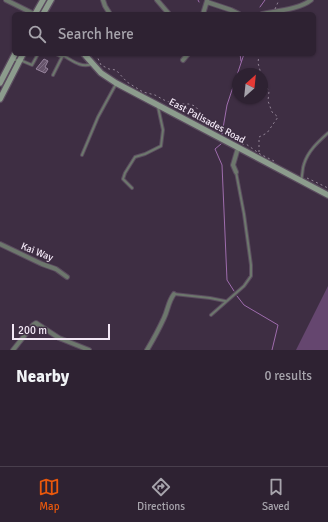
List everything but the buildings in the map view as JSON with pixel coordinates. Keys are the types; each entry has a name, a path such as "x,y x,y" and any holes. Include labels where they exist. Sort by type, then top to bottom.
{"street":[{"path":"6,0 31,12"},
{"path":"36,12 42,0"},
{"path":"44,12 51,0"},
{"path":"103,0 109,12"},
{"path":"157,0 167,12"},
{"path":"273,12 305,5 311,0"},
{"path":"204,12 207,1 236,12"},
{"path":"0,83 14,56"},
{"name":"East Palisades Road","path":"86,56 104,76 116,83 238,148 302,178 328,195"},
{"path":"183,60 186,56"},
{"path":"0,99 22,57"},
{"path":"236,172 233,165 238,148"},
{"name":"Kai Way","path":"0,244 56,269 67,276"},
{"path":"147,350 163,320 170,299 174,294"},
{"path":"13,350 36,323 59,338 89,350"}],"lane":[{"path":"12,61 22,57 32,65 37,56"},
{"path":"53,76 64,56 78,64 87,66 92,64"},
{"path":"82,155 98,117 116,83"},
{"path":"132,188 123,179 135,157 161,146 163,130 158,106"},
{"path":"302,178 304,164 309,153 328,134"},
{"path":"211,315 244,286 251,276 250,258 236,172"},
{"path":"174,294 226,301"}],"path":[{"path":"273,12 279,0"},
{"path":"97,56 101,65 109,69 116,70 127,82 143,92 155,95 174,104 189,104 195,106 206,119 227,130 236,142 246,144 258,153 274,161"},
{"path":"259,56 260,68"},
{"path":"258,153 259,137 267,133 278,117 272,112 268,101 268,89"},
{"path":"302,178 328,188"}],"shaded area":[{"path":"328,286 328,350 296,350"}],"waterway":[{"path":"260,7 265,0"},
{"path":"240,56 241,61"},
{"path":"222,134 227,105 243,56"},
{"path":"221,144 215,149 222,165 227,280 234,291"},
{"path":"237,296 244,305 278,325 272,350"}]}
